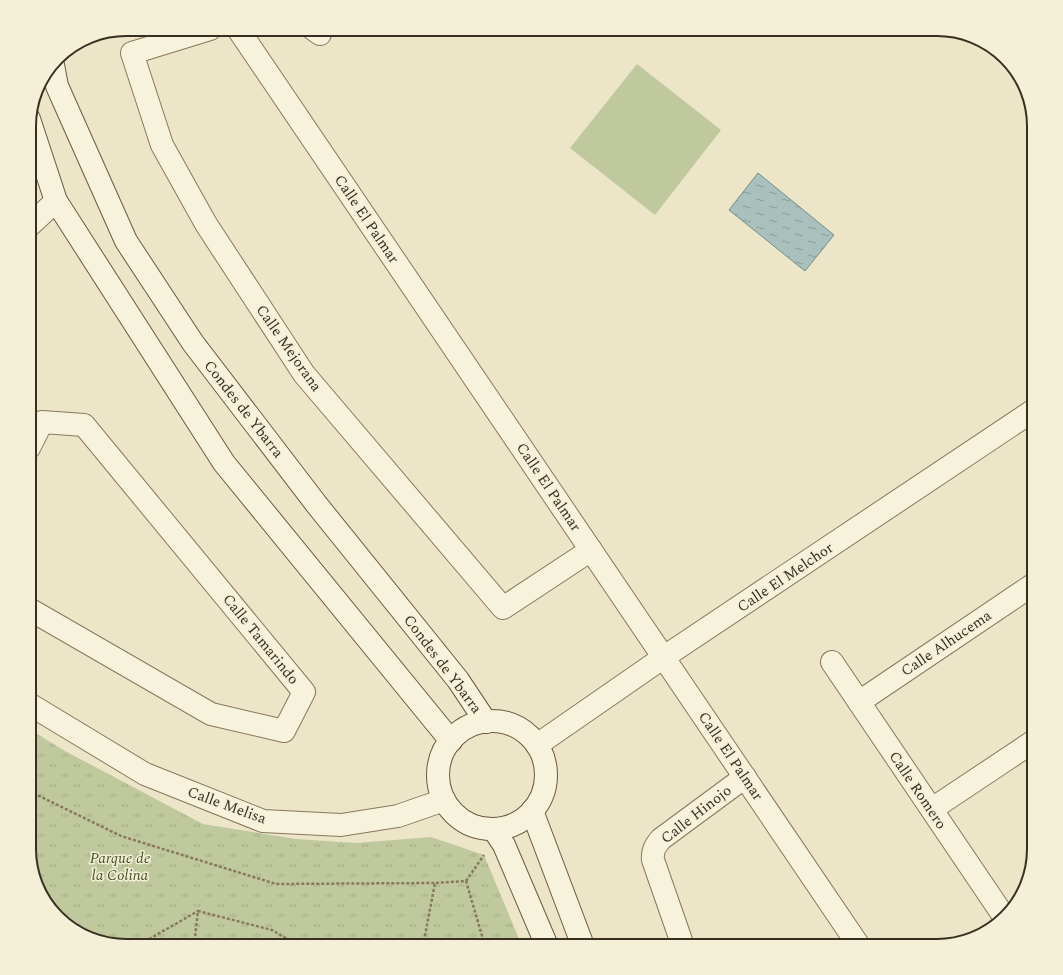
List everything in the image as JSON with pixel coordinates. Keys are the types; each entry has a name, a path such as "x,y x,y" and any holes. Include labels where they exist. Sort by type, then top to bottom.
{"street":[{"name":"Calle Mejorana","path":"188,36 132,54 162,145 206,224 304,374 503,608 591,550"},
{"name":"Calle El Palmar","path":"243,36 854,939"},
{"name":"Condes de Ybarra","path":"54,72 57,86 126,241 193,343 317,505 458,680 486,722"},
{"path":"36,140 56,201 224,463 451,740"},
{"path":"36,220 56,201"},
{"name":"Calle El Melchor","path":"536,745 1027,415"},
{"name":"Calle Tamarindo","path":"36,434 42,422 84,425 304,692 284,730 211,714 36,613"},
{"name":"Calle Alhucema","path":"859,702 1027,589"},
{"name":"Calle Romero","path":"832,662 1001,913"},
{"name":"Calle Melisa","path":"36,708 145,774 263,821 341,825 398,816 444,800"},
{"path":"486,722 501,722 515,726 527,734 536,745 544,761 546,779 541,796 532,811 521,821 515,824 494,830 482,829 465,822 451,811 444,800 439,785 438,770 442,754 451,740 461,731 473,725 486,722"},
{"path":"932,809 1027,746"},
{"name":"Calle Hinojo","path":"681,939 653,860 652,853 661,839 745,777"},
{"path":"532,811 580,939"},
{"path":"494,830 504,845 544,939"}],"path":[{"path":"36,794 121,836 276,884 435,883 466,881"},
{"path":"466,881 484,855"},
{"path":"466,881 483,939"},
{"path":"424,939 435,883"},
{"path":"149,939 198,911 272,930 287,939"},
{"path":"195,939 198,911"}],"green space":[{"path":"637,64 721,130 655,215 570,148"},
{"name":"Parque de la Colina","path":"36,733 65,751 203,824 296,839 356,843 431,837 484,855 519,939 126,939 103,936 81,927 62,913 45,889 39,872 36,855"}],"water":[{"path":"758,173 834,235 805,271 729,210"}]}
